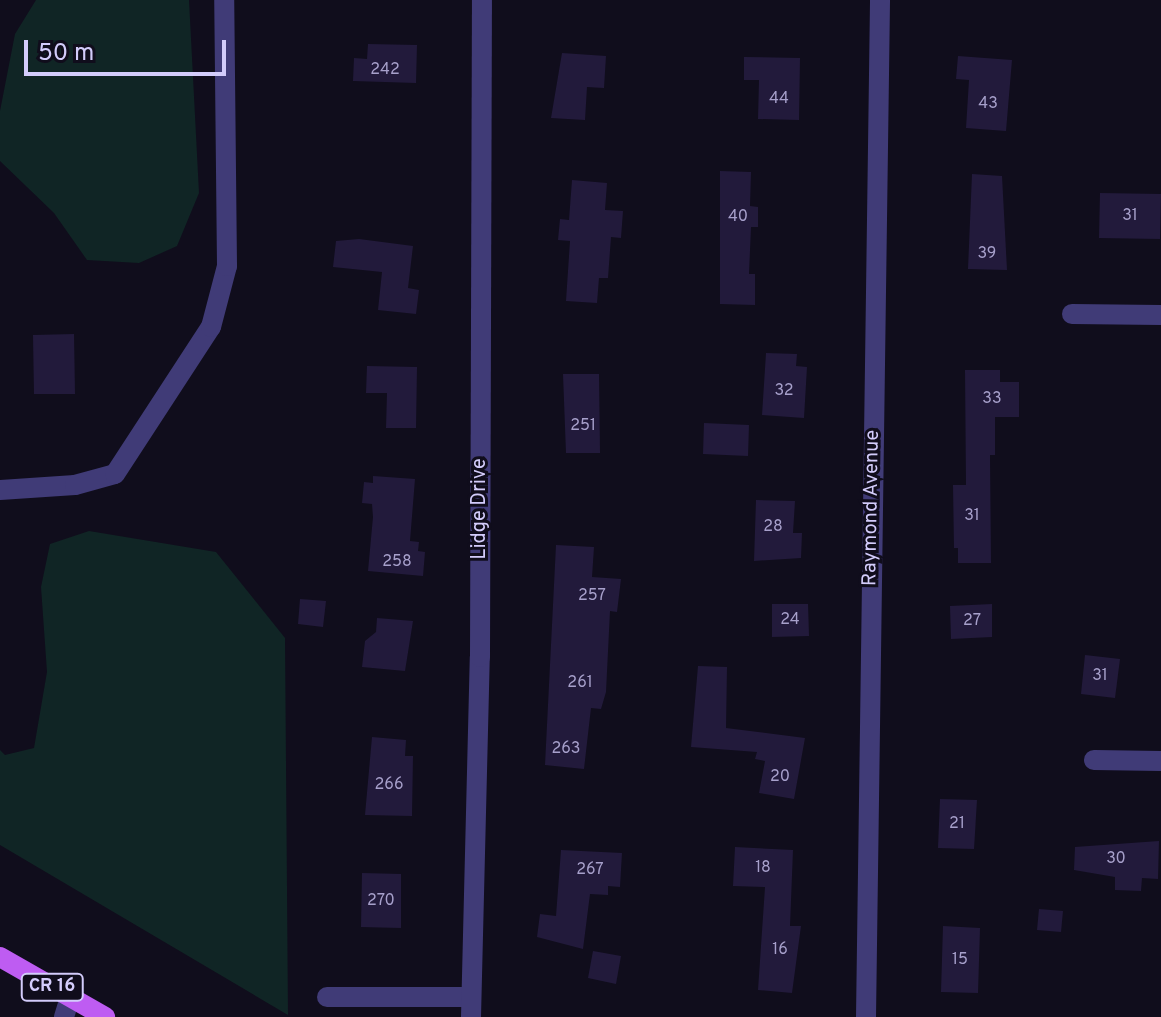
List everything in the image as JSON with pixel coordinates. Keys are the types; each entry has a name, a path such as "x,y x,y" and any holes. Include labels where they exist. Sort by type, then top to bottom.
{"main road":[{"name":"CR 16","path":"0,957 67,1007 105,1017"}],"street":[{"path":"0,490 75,485 115,474 211,327 227,266 224,0"},
{"name":"Lidge Drive","path":"471,1007 480,657 482,0"},
{"name":"Raymond Avenue","path":"866,1017 880,0"},
{"path":"1072,314 1161,315"},
{"path":"1094,760 1161,761"},
{"path":"327,997 471,1007"}],"green space":[{"path":"36,0 189,0 199,193 177,246 139,263 87,260 54,213 0,161 0,111 15,34"},
{"path":"89,531 216,552 285,638 288,1015 0,845 0,750 5,755 34,748 47,672 41,587 50,544"}],"building":[{"path":"368,44 417,45 416,83 353,81 354,58 367,59"},
{"path":"562,53 606,56 604,88 587,87 585,120 551,118"},
{"path":"958,56 1012,60 1006,131 966,128 969,80 956,79"},
{"path":"744,57 800,58 799,120 758,119 759,80 744,80"},
{"path":"720,171 751,172 750,206 758,207 758,227 751,227 749,274 755,274 755,305 720,304"},
{"path":"972,174 1002,176 1007,270 968,269"},
{"path":"572,180 607,183 605,210 623,211 621,238 611,237 608,278 599,278 597,303 566,301 570,241 558,240 560,219 569,220"},
{"path":"1100,193 1161,194 1160,239 1099,238"},
{"path":"359,239 413,246 408,288 419,290 416,314 378,310 382,272 333,267 336,241"},
{"path":"74,334 75,394 34,394 33,335"},
{"path":"766,353 797,354 796,366 807,367 804,418 762,415"},
{"path":"367,366 417,367 416,428 386,428 387,393 366,393"},
{"path":"965,370 1000,370 1000,382 1019,382 1019,417 995,417 995,455 990,455 991,563 958,563 958,548 954,548 953,485 966,485"},
{"path":"563,374 599,374 600,453 566,453"},
{"path":"704,423 749,425 748,456 703,454"},
{"path":"373,476 415,479 410,541 419,542 418,551 425,552 423,576 368,571 372,504 362,503 364,482 373,483"},
{"path":"756,500 795,501 793,533 802,533 801,558 754,561"},
{"path":"556,545 594,547 592,577 621,579 617,612 610,611 606,692 601,709 591,708 584,769 545,765"},
{"path":"300,599 326,601 323,627 298,624"},
{"path":"772,604 808,604 809,636 772,637"},
{"path":"992,604 992,637 951,639 950,606"},
{"path":"377,618 413,621 405,671 362,667 365,641 376,632"},
{"path":"1085,655 1120,659 1115,698 1081,694"},
{"path":"698,666 727,667 726,728 805,738 794,799 759,793 765,761 755,759 757,752 691,747"},
{"path":"372,737 406,740 405,756 413,756 412,816 365,815"},
{"path":"940,799 977,800 974,849 938,848"},
{"path":"1159,841 1158,879 1142,878 1141,891 1115,890 1115,877 1074,870 1075,847"},
{"path":"735,847 793,850 790,926 801,926 792,993 758,990 765,887 733,886"},
{"path":"561,850 622,853 620,887 608,886 608,895 590,894 583,949 537,937 540,914 556,916"},
{"path":"362,873 401,874 401,928 361,927"},
{"path":"1039,909 1063,911 1061,932 1037,930"},
{"path":"943,926 980,928 978,993 941,992"},
{"path":"593,951 621,956 616,984 588,978"}]}
